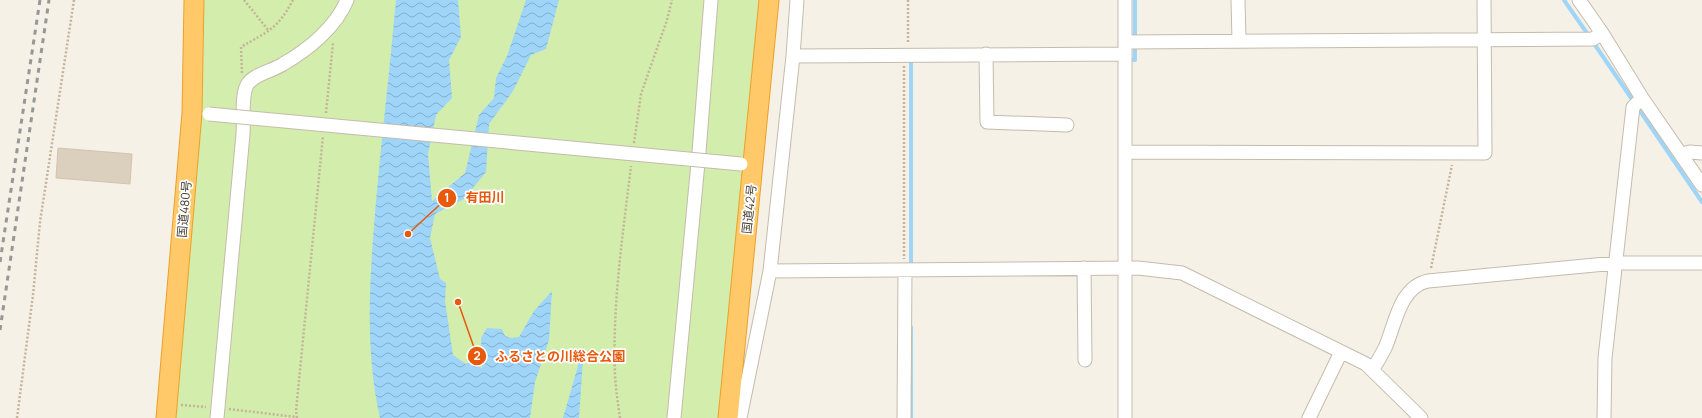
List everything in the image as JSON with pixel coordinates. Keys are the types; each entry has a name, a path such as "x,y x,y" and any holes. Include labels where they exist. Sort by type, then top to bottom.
{"highway":[{"name":"国道480号","path":"170,411 200,114 194,0"},
{"name":"国道42号","path":"728,418 747,165 769,0"}],"street":[{"path":"213,411 243,134 244,93 246,86 253,79 294,58 320,36 335,20 347,0"},
{"path":"674,418 699,152 711,0"},
{"path":"740,418 770,271 793,56 797,0"},
{"path":"1125,0 1125,418"},
{"path":"1238,0 1239,40"},
{"path":"1125,152 1485,153 1483,40 1484,0"},
{"path":"1579,0 1602,33 1642,98 1702,186"},
{"path":"793,56 986,54 1126,48 1239,40 1593,39 1602,33"},
{"path":"986,54 987,122 1068,125"},
{"path":"1604,418 1605,358 1633,107 1642,98"},
{"path":"200,114 747,165"},
{"path":"1681,154 1690,152 1702,153"},
{"path":"1372,370 1385,349 1405,298 1416,285 1428,281 1616,263 1702,263"},
{"path":"1084,268 1085,360"},
{"path":"770,271 1138,268 1182,274 1366,364 1421,418"},
{"path":"904,270 904,418"},
{"path":"1309,418 1341,352"}],"path":[{"path":"17,418 33,295 40,222 74,0"},
{"path":"244,0 269,31"},
{"path":"244,93 241,47 269,31 281,20 293,0"},
{"path":"634,146 641,94 666,25 672,0"},
{"path":"904,270 908,0"},
{"path":"326,114 335,20"},
{"path":"170,411 213,411 296,417 324,130"},
{"path":"1428,281 1455,153"},
{"path":"620,418 615,376 615,333 618,288 632,161"}],"green space":[{"path":"204,0 764,0 723,418 172,418 199,147 203,82"}],"water":[{"path":"396,0 458,0 461,37 449,60 452,98 436,115 428,154 432,201 465,173 479,115 494,98 496,78 507,56 526,0 559,0 546,49 531,55 513,91 489,124 486,172 464,199 435,214 430,238 440,279 446,283 445,301 453,355 466,364 475,361 482,369 481,338 487,328 502,329 505,336 511,338 519,337 534,311 552,291 549,340 535,382 530,418 380,418 375,391 370,337 370,283 376,201"},
{"path":"584,345 579,418 563,418"}],"building":[{"path":"58,148 132,154 130,184 56,178"}],"waterway":[{"path":"1127,59 1135,60 1135,0"},
{"path":"1564,0 1589,36"},
{"path":"1593,42 1702,202"},
{"path":"911,58 911,268"},
{"path":"911,327 911,418"}],"railway":[{"path":"0,262 40,0"},
{"path":"0,330 49,0"}],"place":[{"name":"有田川","path":"408,234"},
{"name":"ふるさとの川総合公園","path":"458,302"}]}
